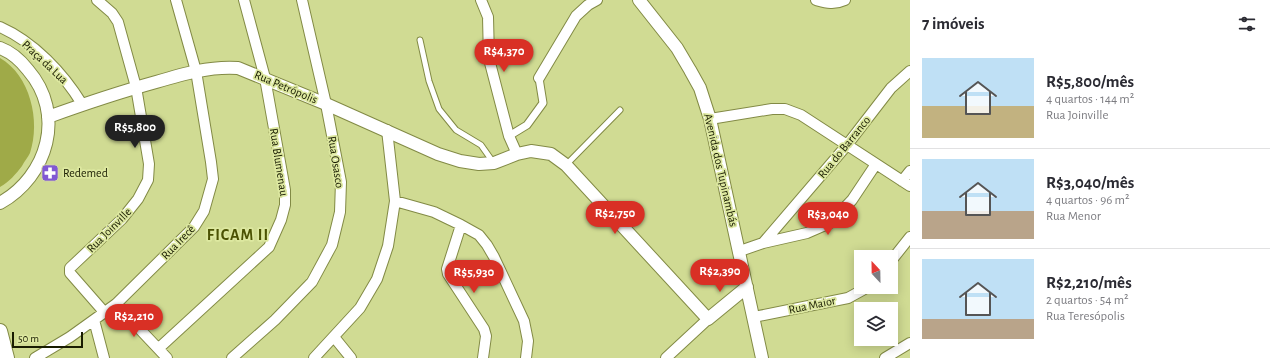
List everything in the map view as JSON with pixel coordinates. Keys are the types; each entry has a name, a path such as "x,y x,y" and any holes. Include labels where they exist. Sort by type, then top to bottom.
{"main road":[{"path":"0,331 7,358"}],"street":[{"name":"Rua Joinville","path":"97,0 112,13 118,22 136,87 149,164 148,180 138,199 122,219 70,268 70,273 105,313"},
{"name":"Rua Irecê","path":"35,358 70,337 116,304 194,227 204,211 213,179 211,162 196,71 176,0"},
{"name":"Rua Blumenau","path":"159,348 269,247 281,220 285,205 285,190 265,78 244,0"},
{"name":"Rua Osasco","path":"232,358 276,320 312,282 332,245 340,212 341,182 326,104 302,0"},
{"path":"482,0 488,17 489,59 509,136 518,154"},
{"path":"509,136 527,125 543,103 540,78 576,16 597,0"},
{"name":"Avenida dos Tupinambás","path":"639,0 677,48 700,88 710,118 762,358"},
{"path":"816,0 830,3 837,3 844,0"},
{"name":"Praça da Lua","path":"0,27 11,32 28,44 57,70 72,88 82,104"},
{"name":"Praça da Lua","path":"0,48 20,61 34,77 44,96 48,117 48,138 42,158 32,176 18,191 0,203"},
{"name":"Rua Petrópolis","path":"48,117 82,104 136,87 196,71 238,68 387,130 438,154 460,161 479,164 494,163 531,151 551,154 566,164 708,319"},
{"name":"Rua do Barranco","path":"764,242 847,145 891,88 910,71"},
{"path":"710,118 772,109 785,109 801,115 906,184 910,171"},
{"path":"314,358 360,308 377,279 388,246 395,201 387,130"},
{"path":"740,251 764,242 807,233 830,223 852,200 876,164"},
{"path":"395,201 434,212 461,225 479,236 487,245 518,305 524,321 528,341 526,358"},
{"path":"461,225 447,269 448,274 484,329 486,336 483,358"},
{"path":"898,252 910,237"},
{"path":"666,358 708,319 747,287"},
{"name":"Rua Maior","path":"754,317 848,298 855,294"},
{"path":"116,304 167,358"},
{"path":"94,320 104,358"},
{"path":"334,337 351,358"},
{"path":"885,358 910,343"}],"lane":[{"path":"420,40 429,81 440,109 456,130 481,145 494,163"},
{"path":"566,164 620,110"}],"green space":[{"path":"0,58 19,76 26,87 33,113 34,127 33,140 29,155 15,175 0,187"}],"place":[{"name":"Redemed","path":"50,173"}],"district":[{"name":"FICAM II","path":"238,234"}]}
